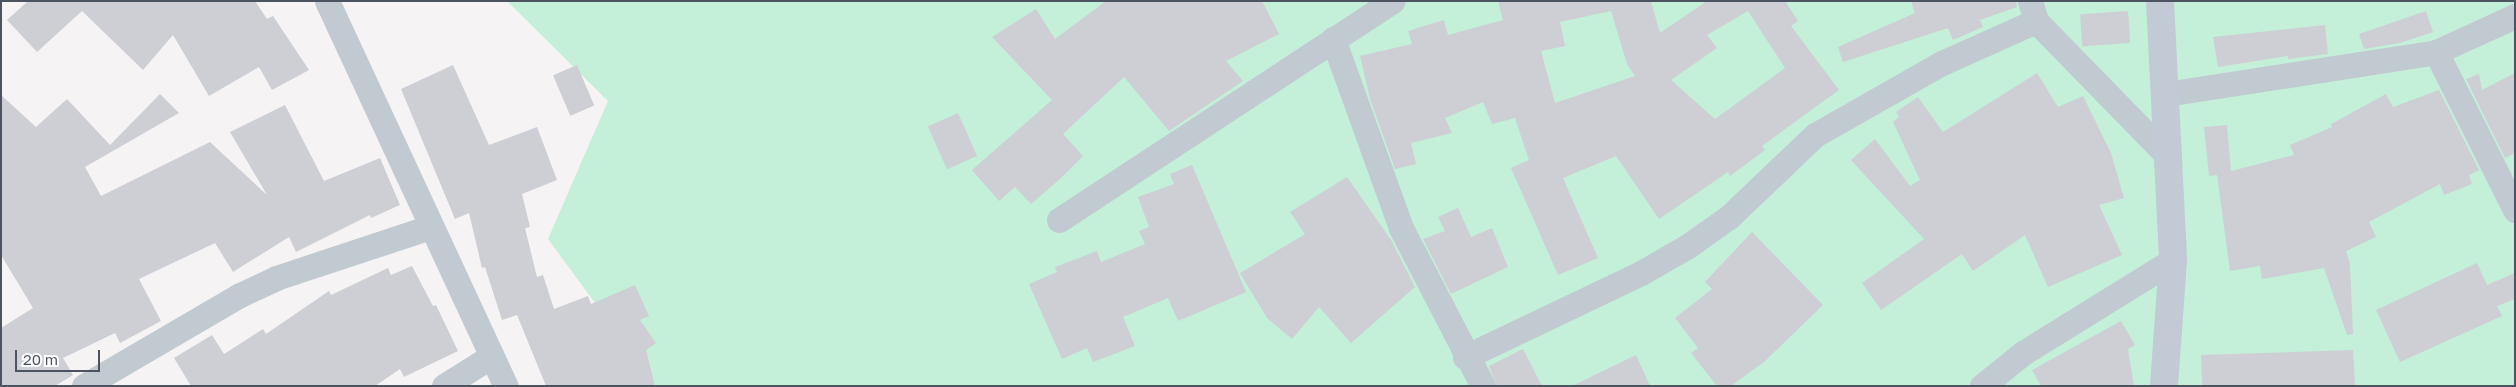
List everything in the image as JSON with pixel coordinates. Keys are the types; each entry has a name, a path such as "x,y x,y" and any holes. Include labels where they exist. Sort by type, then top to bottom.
{"main road":[{"path":"2160,1 2166,94 2166,154 2173,260 2164,386"}],"street":[{"path":"328,1 490,356 506,386"},
{"path":"1059,220 1393,1"},
{"path":"1465,357 1641,273 1688,246 1730,216 1815,135 2033,11 2166,154"},
{"path":"2166,94 2436,52 2515,16"},
{"path":"1333,39 1401,228 1465,357 1483,386"},
{"path":"2436,52 2515,210"},
{"path":"84,386 276,278 430,226"},
{"path":"1982,386 2023,353 2173,260"},
{"path":"444,386 490,356"}],"green space":[{"path":"507,1 2515,1 2515,386 656,386 548,239 608,101"}],"building":[{"path":"28,1 255,1 267,19 273,16 309,70 272,90 259,67 209,96 173,35 143,70 82,11 37,52 7,20"},
{"path":"1106,1 1262,1 1279,34 1226,61 1243,81 1169,131 1124,77 1063,134 1083,156 1061,178 1031,204 1015,187 999,201 972,170 1052,100 992,37 1036,9 1055,39"},
{"path":"1498,1 1651,1 1660,33 1707,1 1785,1 1798,21 1791,26 1839,90 1762,146 1765,150 1730,176 1728,172 1659,219 1616,156 1563,178 1598,258 1558,275 1511,168 1529,160 1515,118 1492,124 1483,102 1445,118 1452,133 1411,143 1416,164 1395,169 1370,99 1360,56 1412,44 1408,31 1444,20 1448,35 1503,20","holes":["1611,11 1627,64 1635,76 1555,103 1541,51 1565,46 1560,22","1748,11 1785,68 1715,119 1671,80 1717,48 1707,35"]},
{"path":"1911,1 2016,1 2017,7 1980,20 1983,27 1953,40 1948,28 1843,62 1838,47 1915,13"},
{"path":"2128,11 2130,43 2082,46 2080,14"},
{"path":"2426,11 2433,32 2400,43 2364,49 2359,34"},
{"path":"2325,25 2328,54 2288,59 2288,56 2218,67 2213,37"},
{"path":"453,65 489,145 537,127 557,180 522,194 530,227 525,228 537,277 543,275 554,309 588,296 591,304 635,285 649,316 640,320 656,343 646,350 655,386 546,386 517,315 502,320 485,267 482,268 469,213 455,219 401,89"},
{"path":"577,65 594,106 570,116 553,75"},
{"path":"2037,73 2058,107 2083,96 2111,153 2124,198 2099,205 2122,255 2048,287 2025,235 1973,271 1962,254 1881,310 1862,283 1924,239 1851,160 1875,139 1910,186 1920,180 1893,122 1899,117 1896,112 1918,97 1943,132"},
{"path":"2515,73 2515,153 2505,158 2466,79 2479,74 2482,90"},
{"path":"2439,90 2479,170 2469,175 2472,184 2444,195 2440,184 2369,222 2376,237 2346,251 2350,264 2353,334 2347,335 2324,268 2262,279 2260,266 2230,271 2217,175 2209,176 2204,127 2227,125 2231,171 2294,155 2290,145 2332,127 2331,124 2386,94 2393,107"},
{"path":"160,94 179,113 85,167 101,196 210,142 267,195 230,132 285,105 324,181 380,158 400,205 371,218 370,215 296,252 289,237 233,272 215,243 139,279 161,321 120,343 115,333 63,358 73,375 55,386 1,386 1,328 33,308 1,255 1,95 36,127 67,99 110,145"},
{"path":"958,113 977,156 947,169 928,126"},
{"path":"1192,165 1246,292 1178,321 1168,298 1123,317 1135,346 1093,362 1087,348 1062,359 1029,284 1057,272 1055,267 1097,251 1101,262 1145,244 1139,231 1149,227 1138,197 1174,184 1170,174"},
{"path":"1347,177 1391,240 1415,287 1351,343 1319,307 1292,339 1267,318 1240,273 1305,234 1290,212"},
{"path":"1458,208 1471,237 1492,228 1508,267 1451,294 1423,239 1445,231 1438,217"},
{"path":"1752,232 1823,305 1764,362 1731,386 1717,386 1691,353 1698,348 1675,318 1712,289 1705,282"},
{"path":"2477,263 2487,285 2515,273 2515,299 2497,306 2502,316 2400,362 2376,310"},
{"path":"412,266 433,306 436,305 458,351 404,377 400,369 375,386 191,386 174,358 212,335 224,354 263,329 266,334 329,291 331,295 388,268 391,275"},
{"path":"2121,321 2135,345 2128,349 2134,386 2041,386 2032,370"},
{"path":"1523,349 1542,386 1497,386 1489,366"},
{"path":"2353,350 2355,386 2202,386 2201,355"},
{"path":"1636,355 1650,386 1572,386"}]}
